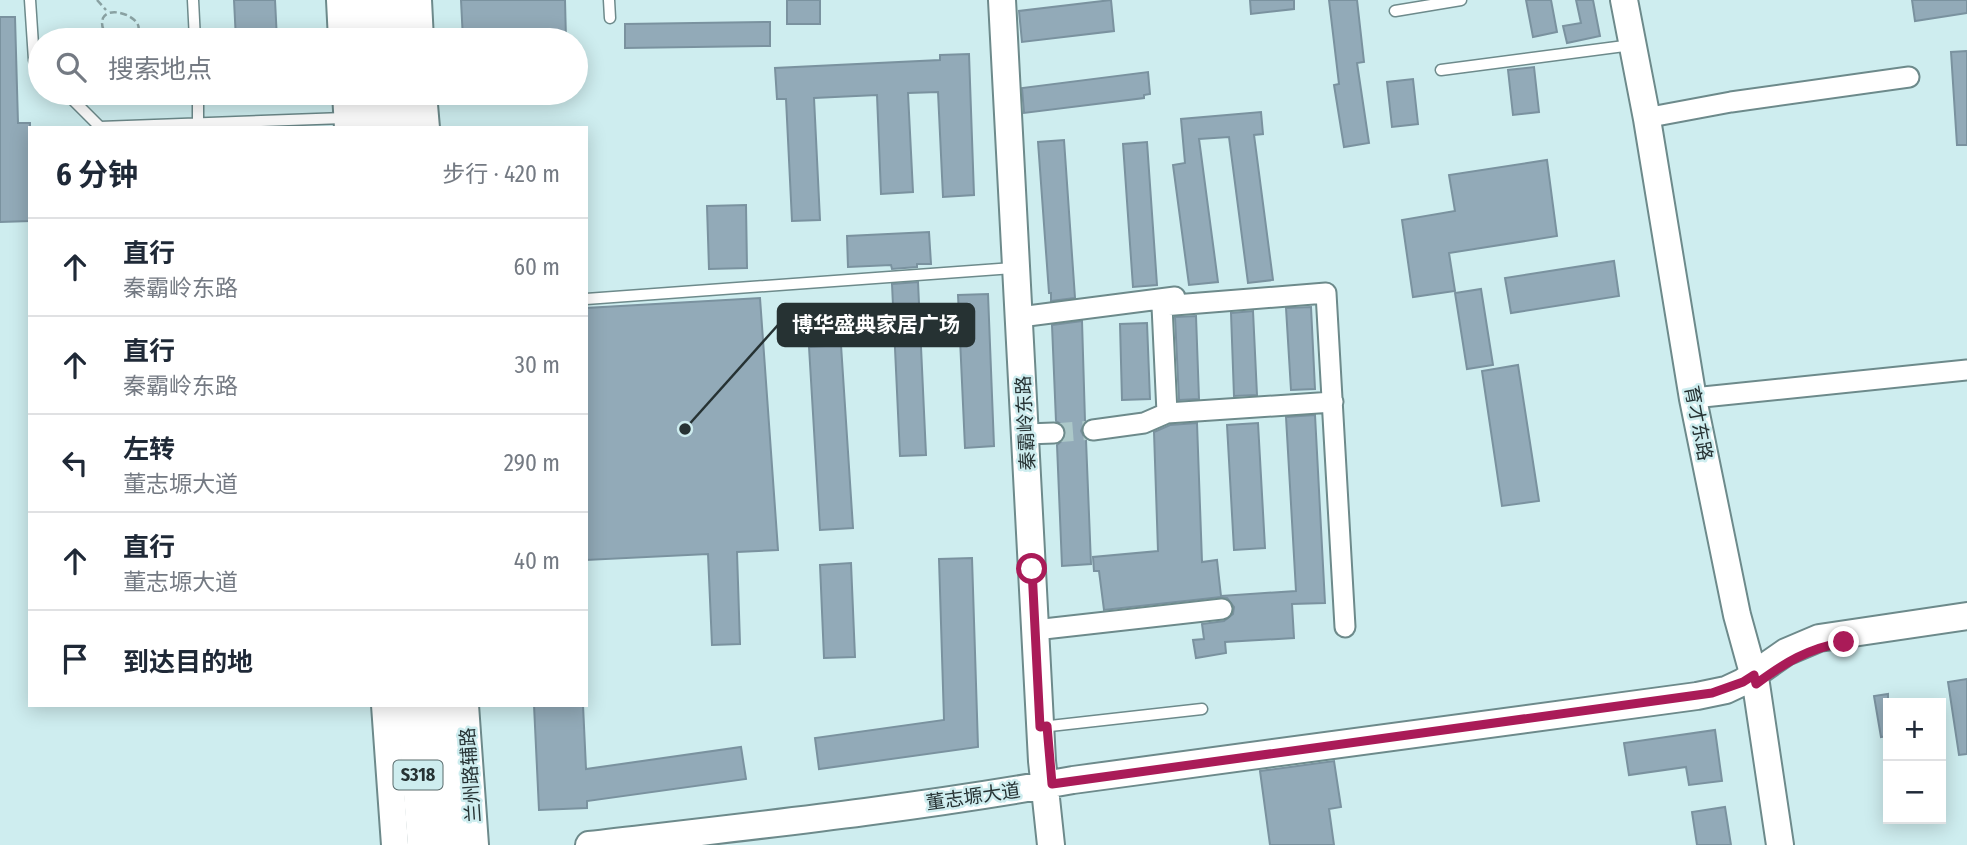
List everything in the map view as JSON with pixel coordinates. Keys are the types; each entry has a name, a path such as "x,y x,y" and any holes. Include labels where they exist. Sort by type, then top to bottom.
{"main road":[{"path":"363,0 365,28"},
{"path":"393,0 394,28"},
{"path":"399,105 401,126"},
{"name":"S318","path":"412,707 422,845"},
{"name":"S318","path":"440,707 450,845"}],"street":[{"path":"340,0 341,28"},
{"path":"418,0 419,28"},
{"name":"秦霸岭东路","path":"1002,0 1023,316 1037,434 1039,630 1051,845"},
{"name":"秦霸岭东路","path":"1010,0 1020,267"},
{"name":"育才东路","path":"1624,0 1693,399 1737,615 1759,676 1780,845"},
{"name":"育才东路","path":"1634,0 1703,397 1790,845"},
{"path":"1656,116 1731,102 1909,78"},
{"path":"424,105 426,126"},
{"path":"1023,316 1280,284"},
{"path":"1167,413 1162,306 1326,293 1345,626"},
{"path":"1703,397 1967,370"},
{"path":"1093,430 1144,423 1167,413 1333,402"},
{"path":"1039,630 1222,609"},
{"name":"董志塬大道","path":"589,845 845,815 1698,705 1748,690 1759,676 1786,652 1819,638 1967,616"},
{"name":"董志塬大道","path":"1759,676 1821,646 1967,625"},
{"path":"385,707 395,845"},
{"name":"兰州路辅路","path":"465,707 475,845"},
{"name":"秦霸岭东路","path":"1049,789 1058,845"},
{"name":"董志塬大道","path":"661,845 859,821 1049,789"}],"lane":[{"path":"30,0 32,28"},
{"path":"193,0 194,28"},
{"path":"609,0 610,18"},
{"path":"1395,11 1461,0"},
{"path":"1441,69 1633,45"},
{"path":"78,105 99,126"},
{"path":"198,105 198,124"},
{"path":"133,126 353,117"},
{"path":"588,299 1020,267"},
{"path":"1044,727 1202,709"}],"path":[{"path":"97,0 106,10"},
{"path":"103,28 103,16 111,7"},
{"path":"136,13 136,28"}],"building":[{"path":"234,0 275,0 276,28 235,28"},
{"path":"461,0 565,0 566,28 462,28"},
{"path":"787,0 820,0 820,24 787,24"},
{"path":"1111,0 1114,31 1022,42 1019,11"},
{"path":"1250,0 1294,0 1294,9 1251,14"},
{"path":"1329,0 1357,0 1364,62 1357,63 1369,143 1344,147 1334,85 1339,84"},
{"path":"1526,0 1551,0 1557,32 1533,37"},
{"path":"1576,0 1593,0 1600,36 1567,43 1563,26 1581,23"},
{"path":"1912,0 1967,0 1967,13 1915,21"},
{"path":"0,17 15,17 18,123 30,123 28,221 0,222"},
{"path":"770,22 770,46 625,48 625,24"},
{"path":"1967,51 1967,145 1957,145 1951,52"},
{"path":"969,54 974,195 943,197 938,92 908,93 913,192 881,194 877,95 814,98 820,220 792,221 786,99 777,99 775,68 940,60 940,55"},
{"path":"1534,67 1539,112 1513,115 1508,70"},
{"path":"1148,72 1150,94 1144,95 1144,98 1024,113 1022,88"},
{"path":"1413,79 1418,124 1392,127 1387,82"},
{"path":"1261,112 1263,134 1254,135 1273,280 1248,283 1229,137 1199,139 1218,282 1189,285 1173,165 1185,163 1181,119"},
{"path":"1064,140 1075,298 1051,301 1038,142"},
{"path":"1147,142 1157,285 1133,287 1123,144"},
{"path":"1547,160 1557,236 1449,253 1455,291 1413,297 1402,220 1455,211 1449,175"},
{"path":"746,205 747,268 709,269 707,206"},
{"path":"929,232 931,264 892,269 891,265 848,267 847,236"},
{"path":"1614,261 1619,296 1511,313 1505,278"},
{"path":"918,282 926,455 900,456 892,284"},
{"path":"1481,289 1493,365 1467,369 1455,293"},
{"path":"988,294 994,446 965,448 958,295"},
{"path":"760,298 778,550 737,552 740,644 712,645 708,554 588,560 588,308"},
{"path":"1311,307 1315,389 1291,390 1286,308"},
{"path":"1253,311 1257,395 1234,396 1231,313"},
{"path":"1196,316 1199,399 1179,400 1175,317"},
{"path":"1082,321 1085,421 1081,431 1086,440 1091,564 1062,566 1057,445 1064,439 1066,432 1064,426 1056,421 1052,325"},
{"path":"1147,323 1150,399 1122,400 1120,324"},
{"path":"841,345 853,528 820,530 809,347"},
{"path":"1518,365 1539,501 1502,506 1482,371"},
{"path":"1315,415 1325,603 1292,604 1294,638 1225,642 1226,653 1196,658 1193,640 1204,639 1202,624 1224,621 1233,614 1234,607 1227,598 1104,610 1099,571 1094,571 1093,557 1158,551 1154,432 1170,425 1197,423 1202,562 1217,560 1221,596 1296,591 1286,417"},
{"path":"1258,423 1265,548 1234,550 1227,425"},
{"path":"972,558 978,747 819,769 815,738 944,720 939,559"},
{"path":"851,563 855,657 824,658 820,565"},
{"path":"1967,679 1967,754 1959,755 1948,682"},
{"path":"1888,694 1888,698 1883,698 1883,737 1881,737 1874,696"},
{"path":"534,707 583,707 586,769 741,747 746,779 587,801 587,808 539,810"},
{"path":"1715,730 1722,781 1689,785 1686,767 1629,775 1624,743"},
{"path":"1334,761 1341,807 1329,809 1334,845 1270,845 1260,771"},
{"path":"1725,807 1731,845 1697,845 1692,812"}],"tunnel":[{"path":"1054,433 1093,430"}],"place":[{"name":"博华盛典家居广场","path":"685,429"}],"route":[{"path":"1032,569 1040,727 1047,726 1052,784 1712,693 1726,690 1754,675 1756,684 1803,653 1844,642"}]}
